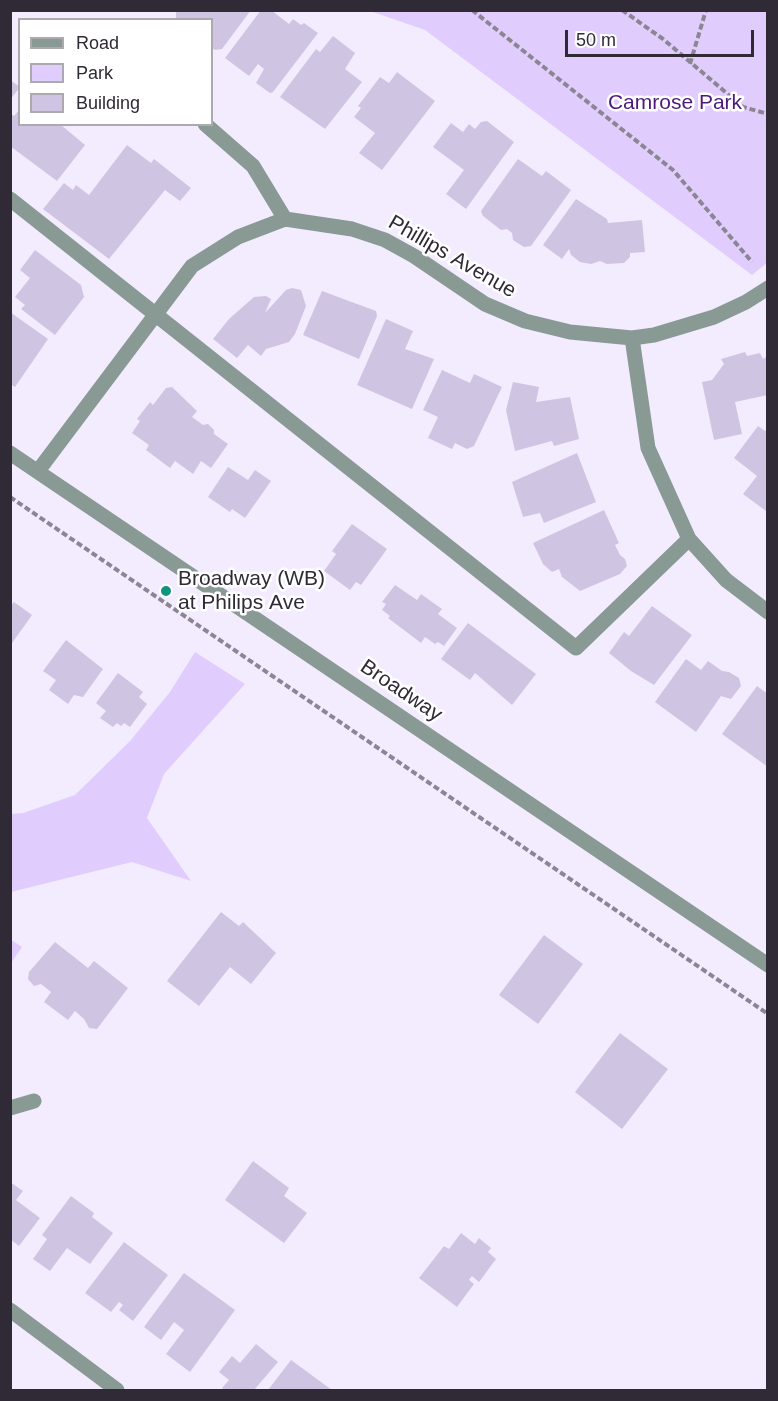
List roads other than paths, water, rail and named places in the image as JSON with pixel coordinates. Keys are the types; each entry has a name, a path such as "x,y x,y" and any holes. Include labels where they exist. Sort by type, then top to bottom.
{"street":[{"path":"38,471 192,266 238,237 285,219 253,166 207,126"},
{"path":"10,199 576,648 689,539"},
{"name":"Phillips Avenue","path":"285,219 352,230 385,240 414,256 484,304 525,321 570,332 632,338 682,328 714,318 768,288"},
{"path":"632,338 648,448 689,539 726,580 768,612"},
{"name":"Broadway","path":"10,453 768,965"},
{"path":"10,1108 34,1101"},
{"path":"10,1310 117,1390"}],"place":[{"name":"Broadway (WB) at Philips Ave","path":"166,591"}],"park label":[{"name":"Camrose Park","path":"675,103"}]}
